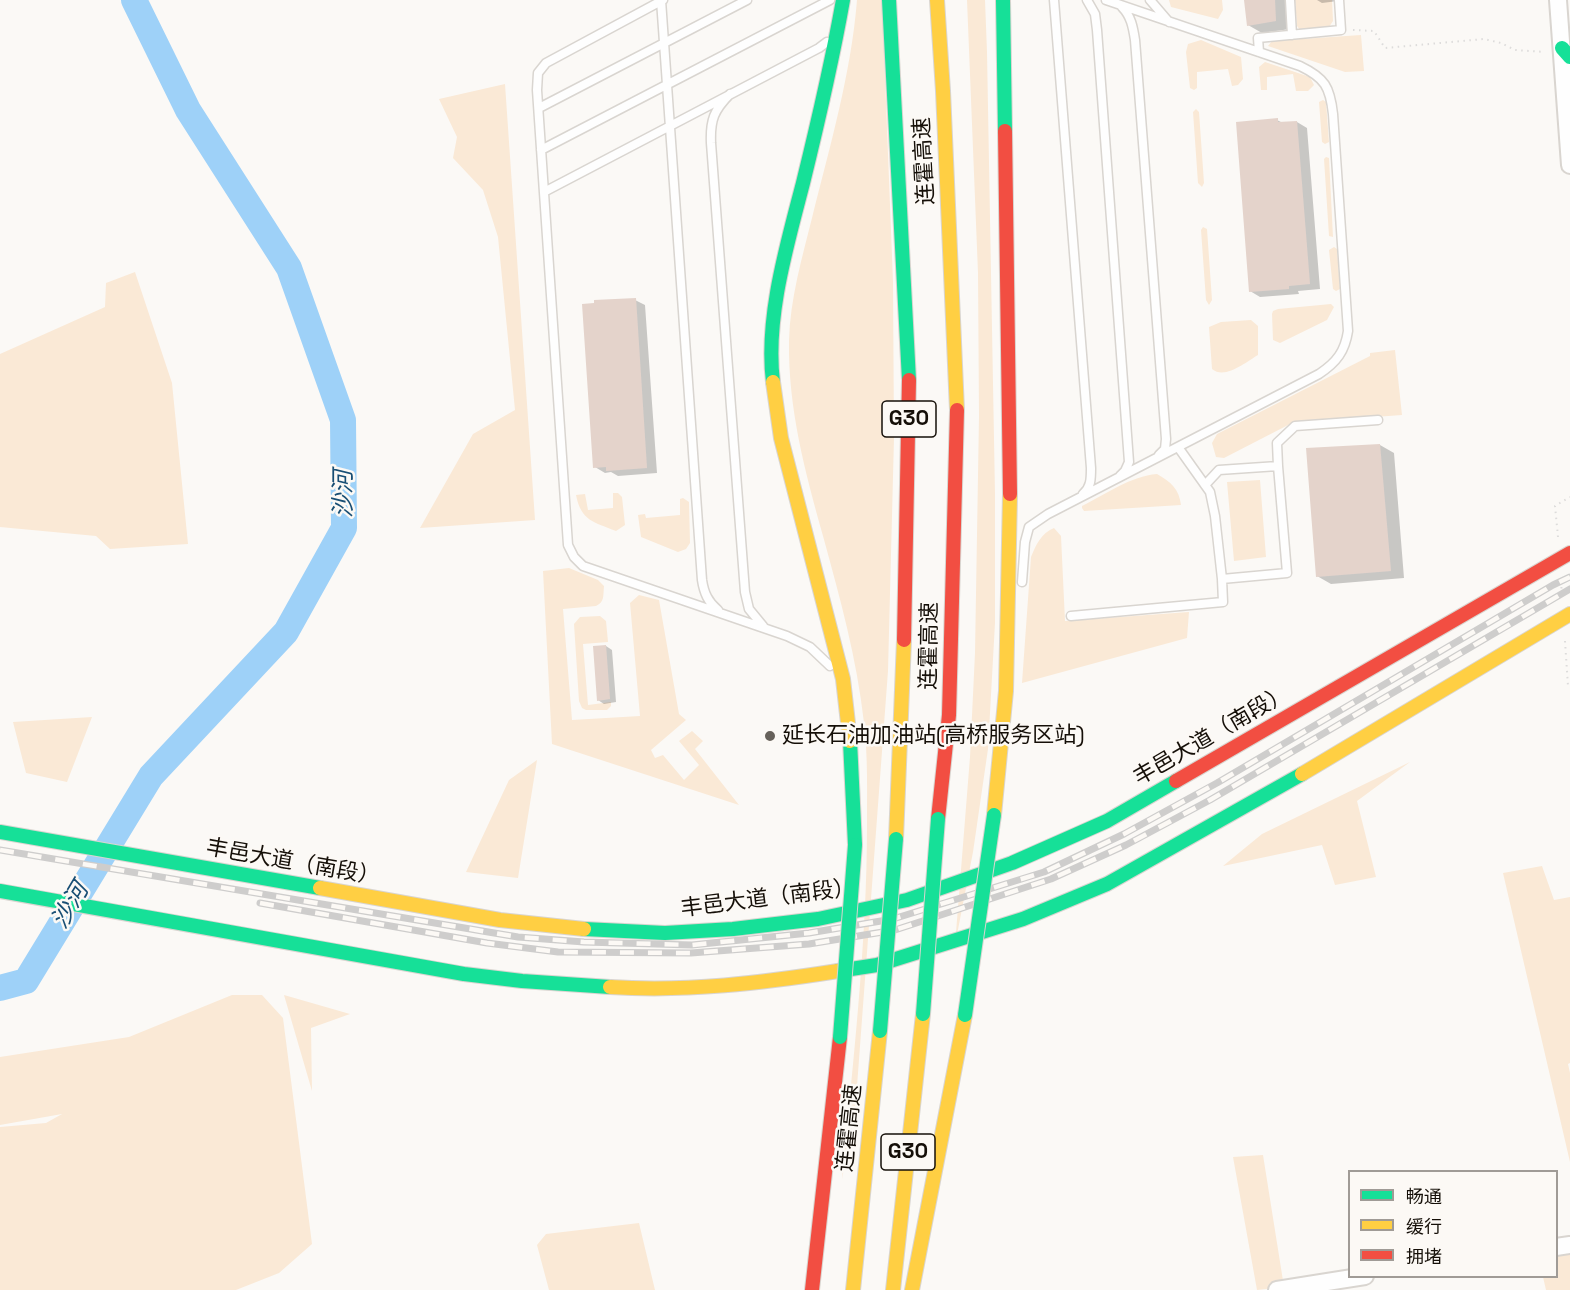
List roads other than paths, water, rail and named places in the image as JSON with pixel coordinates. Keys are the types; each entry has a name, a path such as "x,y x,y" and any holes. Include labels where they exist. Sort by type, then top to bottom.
{"main road":[{"path":"812,1290 840,1038 855,845 852,754 840,669 781,438 771,364 775,313 784,257 831,70 843,0"},
{"name":"连霍高速","path":"853,1290 880,1031 896,838 902,712 910,396 896,94 889,0"},
{"name":"连霍高速","path":"893,1290 923,1014 938,819 949,715 957,395 937,0"},
{"path":"912,1290 965,1015 994,815 1004,721 1010,507 1003,0"},
{"name":"丰邑大道（南段）","path":"0,832 500,920 554,927 665,933 733,929 818,919 907,900 1012,863 1107,821 1565,556"},
{"path":"0,891 464,974 522,981 630,988 698,988 760,983 877,965 1023,920 1107,885 1290,782 1567,616"}],"street":[{"path":"1558,0 1565,52 1570,165"},
{"path":"1278,1290 1353,1278"}],"lane":[{"path":"722,614 711,604 704,592 702,580 662,0 546,63 538,73 541,150 568,545 574,557 583,566 722,614 763,626 810,647 836,673 845,695"},
{"path":"539,108 747,0"},
{"path":"541,150 830,0"},
{"path":"1054,0 1091,468 1088,490 1078,499"},
{"path":"1087,0 1095,14 1097,30 1129,462 1125,471 1117,478"},
{"path":"1022,589 1025,542 1029,527 1048,514 1319,374 1333,364 1346,344 1348,331 1331,99 1328,88 1314,73 1106,0"},
{"path":"1150,0 1170,22"},
{"path":"1290,0 1292,35"},
{"path":"1259,52 1258,38 1341,30 1339,0"},
{"path":"1122,6 1128,13 1132,25 1137,63 1166,439 1165,448 1157,458"},
{"path":"544,192 819,48 833,37 840,25"},
{"path":"730,94 719,105 710,124 711,143 745,592 749,609 763,626"},
{"path":"1222,579 1287,573 1277,443 1295,426 1378,420"},
{"path":"1071,616 1223,602 1215,516 1210,492 1178,447"},
{"path":"1205,484 1219,470 1278,466"},
{"path":"1004,721 1012,698 1016,656"}],"waterway":[{"name":"沙河","path":"0,988 26,981 151,776 286,632 344,528 343,420 289,268 188,110 134,0"}],"railway":[{"path":"0,850 518,937 584,942 692,945 809,933 893,919 1044,872 1124,834 1217,783 1570,577"},
{"path":"260,903 487,943 558,952 691,953 809,944 895,930 1051,879 1126,845 1210,800 1570,589"}],"place":[{"name":"延长石油加油站(高桥服务区站)","path":"770,736"}]}
